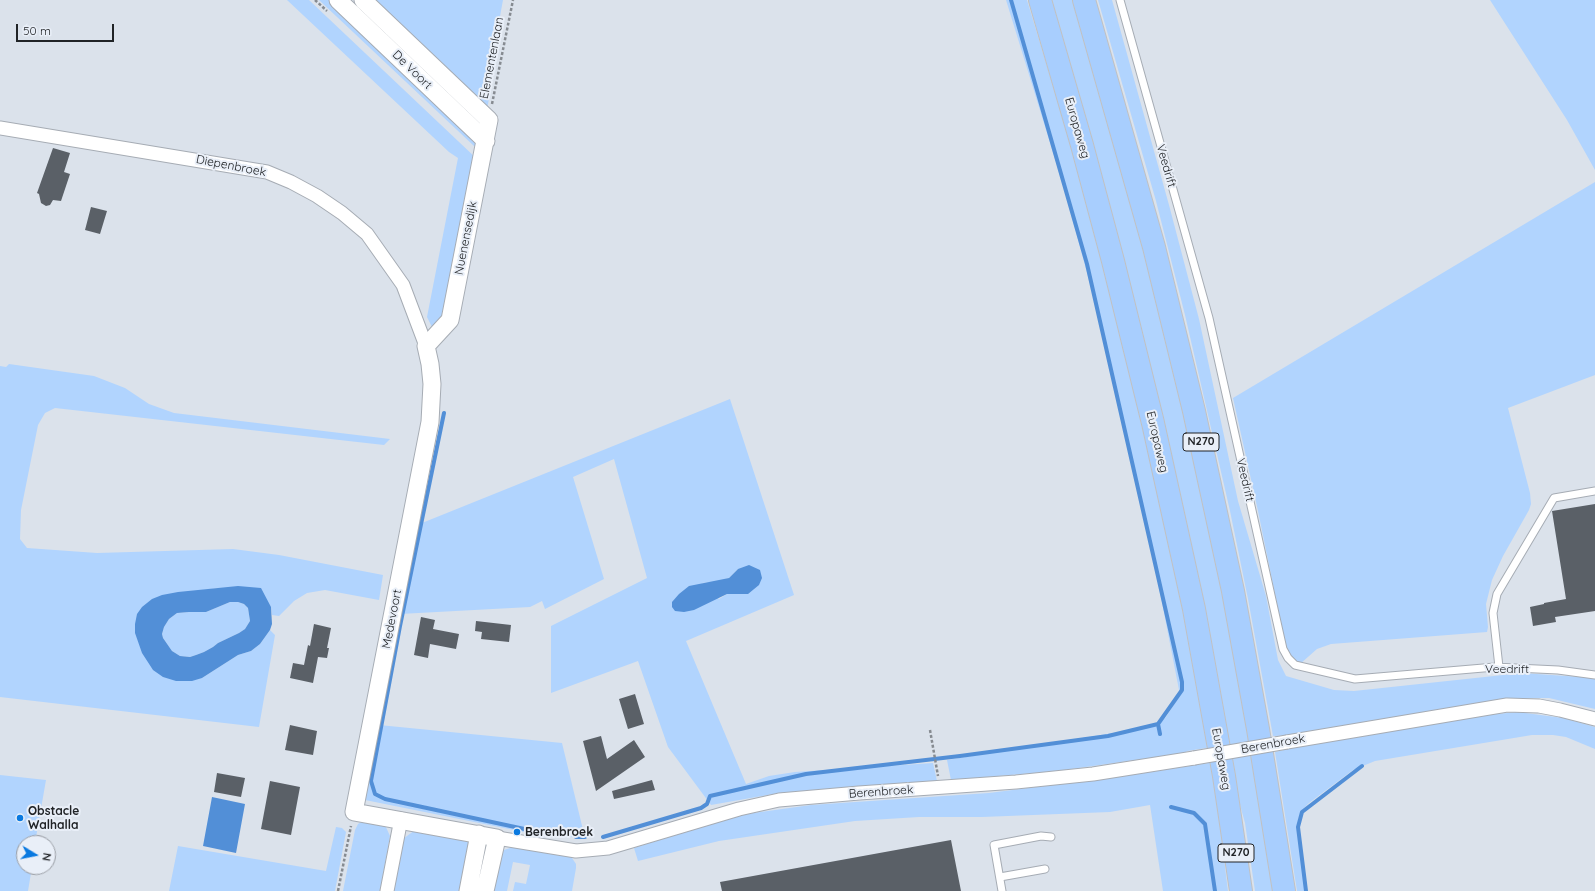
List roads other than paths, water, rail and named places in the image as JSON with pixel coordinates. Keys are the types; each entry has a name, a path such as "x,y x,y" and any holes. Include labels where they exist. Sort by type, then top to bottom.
{"highway":[{"name":"Europaweg","path":"1040,0 1113,262 1154,423 1194,609 1224,776 1241,891"},
{"name":"N270","path":"1084,0 1154,247 1194,412 1233,591 1259,736 1284,891"}],"street":[{"name":"De Voort","path":"338,0 486,140"},
{"name":"De Voort","path":"363,0 489,120"},
{"name":"Nuenensedijk","path":"426,346 450,320 489,120"},
{"name":"Diepenbroek","path":"0,128 259,170 291,182 317,196 342,213 368,234 403,285 426,346"},
{"name":"Medevoort","path":"354,812 430,422 432,384 426,346"},
{"name":"Berenbroek","path":"354,812 401,819 497,838 576,851 608,848 739,809 779,800 852,793 1016,782 1093,774 1507,705 1539,706 1595,719"},
{"path":"387,891 401,819"},
{"path":"468,891 479,834"},
{"path":"485,891 497,838"}],"lane":[{"name":"Veedrift","path":"1120,0 1209,318 1283,649 1288,658 1295,665 1355,679 1499,667 1558,670 1595,675"},
{"path":"1499,667 1493,613 1497,594 1554,498 1595,491"},
{"path":"1002,891 994,845 1041,836 1050,837"},
{"path":"1000,877 1045,869"}],"water":[{"path":"749,565 760,570 762,578 759,585 748,594 727,594 694,610 684,612 675,611 672,607 672,602 689,586 729,578 738,569"},
{"path":"238,586 261,588 271,607 272,624 270,630 260,644 251,651 238,655 202,678 192,681 176,681 163,677 153,670 142,653 135,633 135,624 137,614 142,607 152,599 162,595","holes":["230,602 244,604 248,608 250,621 245,629 204,652 190,657 180,656 172,651 163,638 162,634 164,627 169,619 177,613 206,612"]},
{"path":"212,797 245,804 236,853 203,846"}],"waterway":[{"path":"1011,0 1087,264 1182,682 1182,690 1158,724"},
{"path":"444,413 400,626 371,781 375,794 385,799 529,830 564,835"},
{"path":"603,837 701,808 707,804 710,796 806,774 960,756 1108,736 1158,724 1160,734"},
{"path":"1306,891 1298,827 1302,812 1362,766"},
{"path":"1171,807 1194,813 1205,824 1215,891"},
{"path":"576,837 585,837"}],"place":[{"name":"Obstacle Walhalla","path":"20,818"},
{"name":"Berenbroek","path":"517,832"}]}
